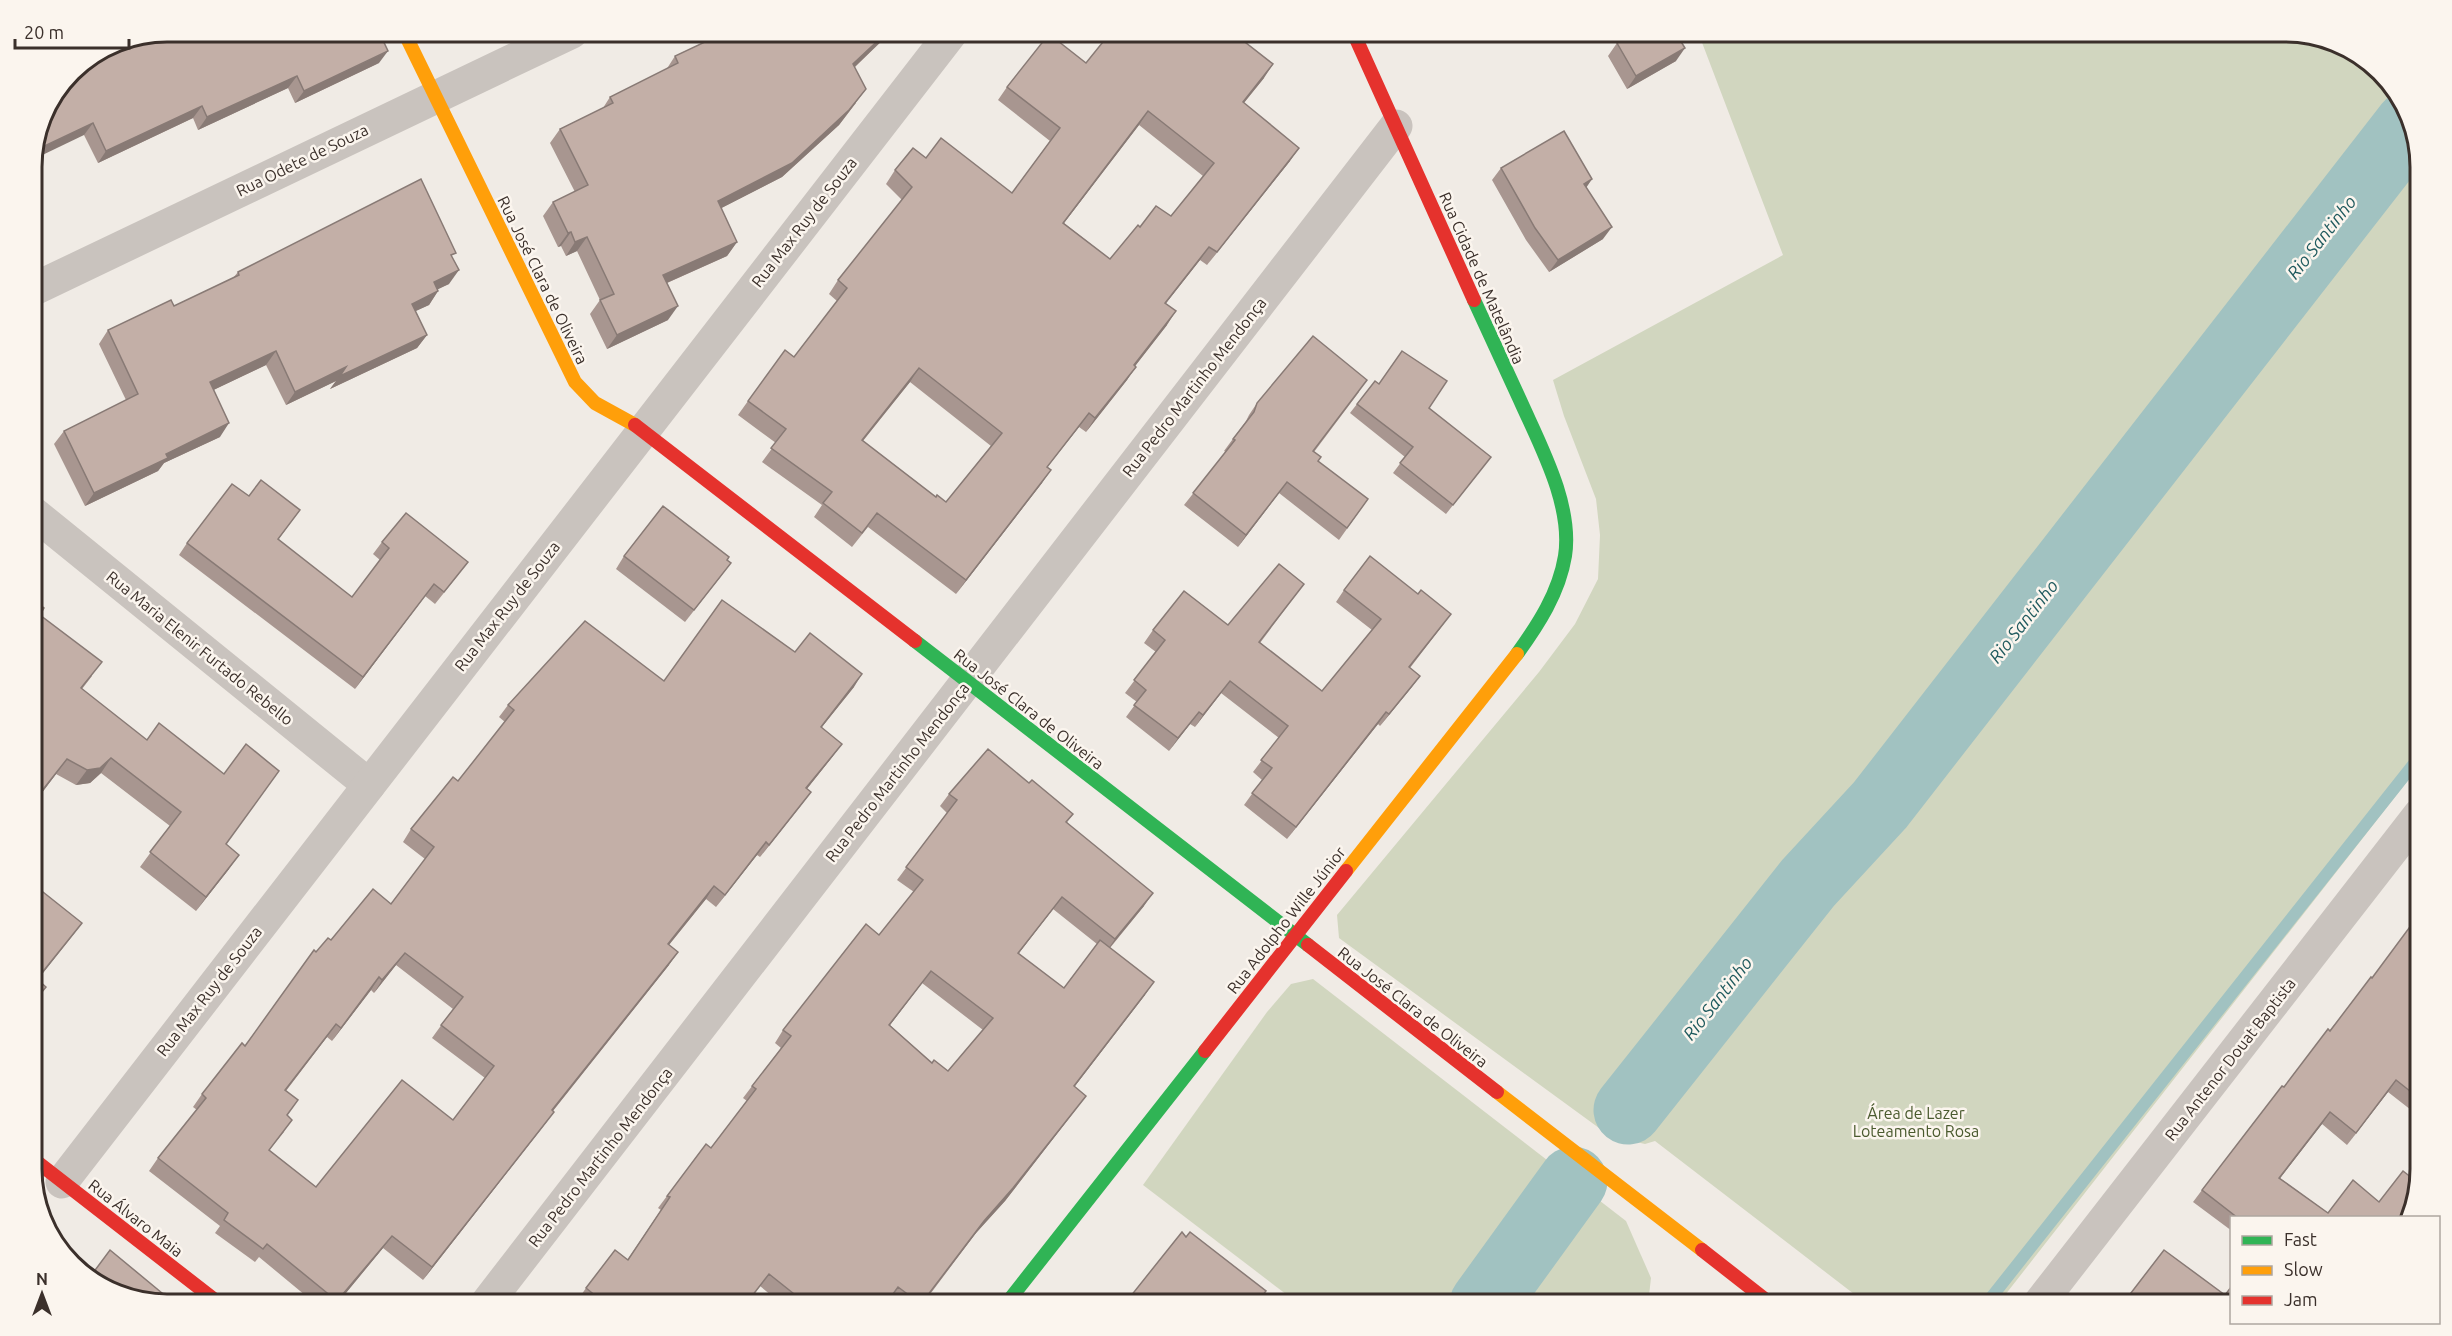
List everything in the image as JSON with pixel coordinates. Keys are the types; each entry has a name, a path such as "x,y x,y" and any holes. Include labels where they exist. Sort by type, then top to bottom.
{"street":[{"name":"Rua José Clara de Oliveira","path":"409,42 575,382 595,403 643,430 1757,1294"},
{"name":"Rua Odete de Souza","path":"42,285 551,42"},
{"name":"Rua Max Ruy de Souza","path":"62,1182 944,42"},
{"name":"Rua Cidade de Matelândia","path":"1358,42 1550,467 1561,507 1566,542"},
{"name":"Rua Pedro Martinho Mendonça","path":"494,1294 1396,126"},
{"name":"Rua Maria Elenir Furtado Rebello","path":"42,520 369,785"},
{"name":"Rua Adolpho Wille Júnior","path":"1015,1294 1539,623 1558,582 1566,542"},
{"name":"Rua Antenor Douat Baptista","path":"2048,1294 2410,827"},
{"name":"Rua Álvaro Maia","path":"42,1166 206,1294"}],"green space":[{"name":"Área de Lazer Loteamento Rosa","path":"1702,42 2293,42 2309,44 2340,55 2354,63 2379,85 2397,112 2408,143 2410,159 2410,778 2006,1294 1854,1294 1655,1141 1645,1144 1610,1136 1339,938 1337,915 1539,672 1575,624 1598,579 1600,535 1596,499 1564,416 1553,380 1783,255"},
{"path":"1313,979 1626,1221 1651,1278 1649,1294 1286,1294 1143,1185 1267,1012 1291,984"}],"building":[{"path":"159,42 384,42 388,51 304,91 297,76 207,117 202,106 106,151 93,123 44,146 59,105 79,79 91,68 112,55 143,44"},
{"path":"705,42 876,42 853,64 866,89 849,110 792,163 718,201 737,242 663,275 678,306 617,335 600,300 614,294 587,237 575,242 553,202 588,185 560,129 613,103 610,97 678,63 675,56"},
{"path":"1043,42 1059,42 1086,63 1103,42 1245,42 1273,64 1243,102 1299,148 1217,252 1209,247 1165,303 1176,311 1134,365 1136,367 1095,418 1089,413 1047,467 1051,470 966,580 877,513 862,533 823,503 832,492 771,448 786,429 748,401 785,350 794,357 847,288 838,280 912,187 895,170 913,148 926,158 941,138 1012,193 1060,128 1007,87","holes":["1148,111 1214,163 1171,216 1156,206 1110,259 1063,223","919,368 1002,433 946,502 937,495 936,497 862,440"]},
{"path":"1681,42 1685,48 1636,76 1617,43"},
{"path":"1564,131 1592,179 1584,184 1612,227 1558,260 1535,228 1501,168"},
{"path":"421,179 456,253 451,255 459,270 434,282 438,291 412,304 427,335 340,376 346,367 295,392 276,351 210,382 229,423 166,454 168,458 94,493 64,431 138,394 108,330 171,300 174,306 239,275 238,272"},
{"path":"1313,336 1367,380 1313,451 1321,457 1318,461 1368,499 1347,528 1287,482 1246,535 1193,493 1235,440 1233,439 1254,412 1257,403"},
{"path":"1402,351 1447,381 1429,408 1491,457 1453,505 1400,463 1413,447 1357,404 1375,381 1379,384"},
{"path":"261,480 300,510 278,539 352,597 389,548 382,542 406,513 468,562 444,592 434,584 363,677 187,543 232,484 249,496"},
{"path":"663,506 729,557 727,560 731,563 694,610 624,556"},
{"path":"1370,556 1418,594 1421,590 1451,614 1409,667 1420,676 1389,714 1386,712 1296,827 1252,793 1272,768 1261,760 1288,726 1230,681 1203,715 1199,712 1178,738 1134,705 1146,690 1134,680 1165,640 1153,630 1184,591 1228,625 1279,564 1304,584 1259,642 1322,691 1381,619 1344,590"},
{"path":"722,600 795,652 810,633 862,674 821,727 842,744 806,788 811,792 769,845 766,842 725,895 714,886 668,944 678,952 552,1110 554,1112 432,1267 392,1236 343,1294 328,1294 267,1244 263,1249 224,1220 228,1213 158,1158 206,1098 202,1094 242,1043 245,1046 314,950 316,952 328,938 331,940 373,889 391,904 434,847 411,829 453,777 458,781 514,710 508,705 585,621 664,681","holes":["405,953 463,997 441,1025 494,1066 453,1120 402,1080 316,1187 269,1150 292,1120 287,1115 298,1100 285,1090 336,1024 341,1028 379,977 382,980"]},
{"path":"42,617 102,662 81,688 147,740 159,723 224,774 246,744 279,771 226,844 239,855 206,897 150,852 181,812 111,758 100,768 87,770 67,759 42,791"},
{"path":"988,749 1029,783 1032,780 1073,814 1066,822 1153,893 1115,939 1062,897 1018,953 1064,988 1100,940 1154,982 1074,1086 1086,1096 984,1221 929,1294 907,1294 898,1287 893,1294 794,1294 769,1274 754,1294 593,1294 586,1288 615,1250 628,1260 670,1197 667,1196 706,1144 711,1148 756,1089 752,1086 791,1036 783,1030 866,924 879,935 923,880 906,867 957,800 949,794","holes":["931,971 993,1018 948,1071 934,1060 932,1063 889,1025"]},
{"path":"42,893 82,923 42,973"},
{"path":"2410,927 2410,1091 2396,1080 2356,1133 2330,1112 2279,1178 2328,1213 2353,1180 2379,1202 2403,1171 2410,1176 2406,1201 2400,1216 2235,1216 2202,1190 2282,1086 2284,1087 2328,1029 2330,1031"},
{"path":"1182,1232 1186,1237 1190,1232 1266,1291 1264,1294 1132,1294"},
{"path":"110,1250 162,1293 135,1290 112,1281 95,1271"},
{"path":"2164,1250 2224,1294 2130,1294"}],"waterway":[{"name":"Rio Santinho","path":"1628,1110 1808,883 1880,805 2404,131"},
{"path":"1994,1294 2410,769"},
{"name":"Rio Santinho","path":"1491,1294 1573,1181"}],"traffic: fast":[{"path":"1474,300 1545,456 1560,496 1564,516 1565,556 1558,583 1540,620 1517,654"},
{"path":"915,641 1308,945"},
{"path":"1014,1294 1205,1051"}],"traffic: slow":[{"path":"409,42 575,382 595,403 635,425"},
{"path":"1346,871 1517,654"},
{"path":"1497,1092 1702,1250"}],"traffic: jam":[{"path":"1358,42 1474,300"},
{"path":"635,425 915,641"},
{"path":"1205,1051 1346,871"},
{"path":"1308,945 1497,1092"},
{"path":"42,1166 207,1294"},
{"path":"1702,1250 1758,1294"}]}
